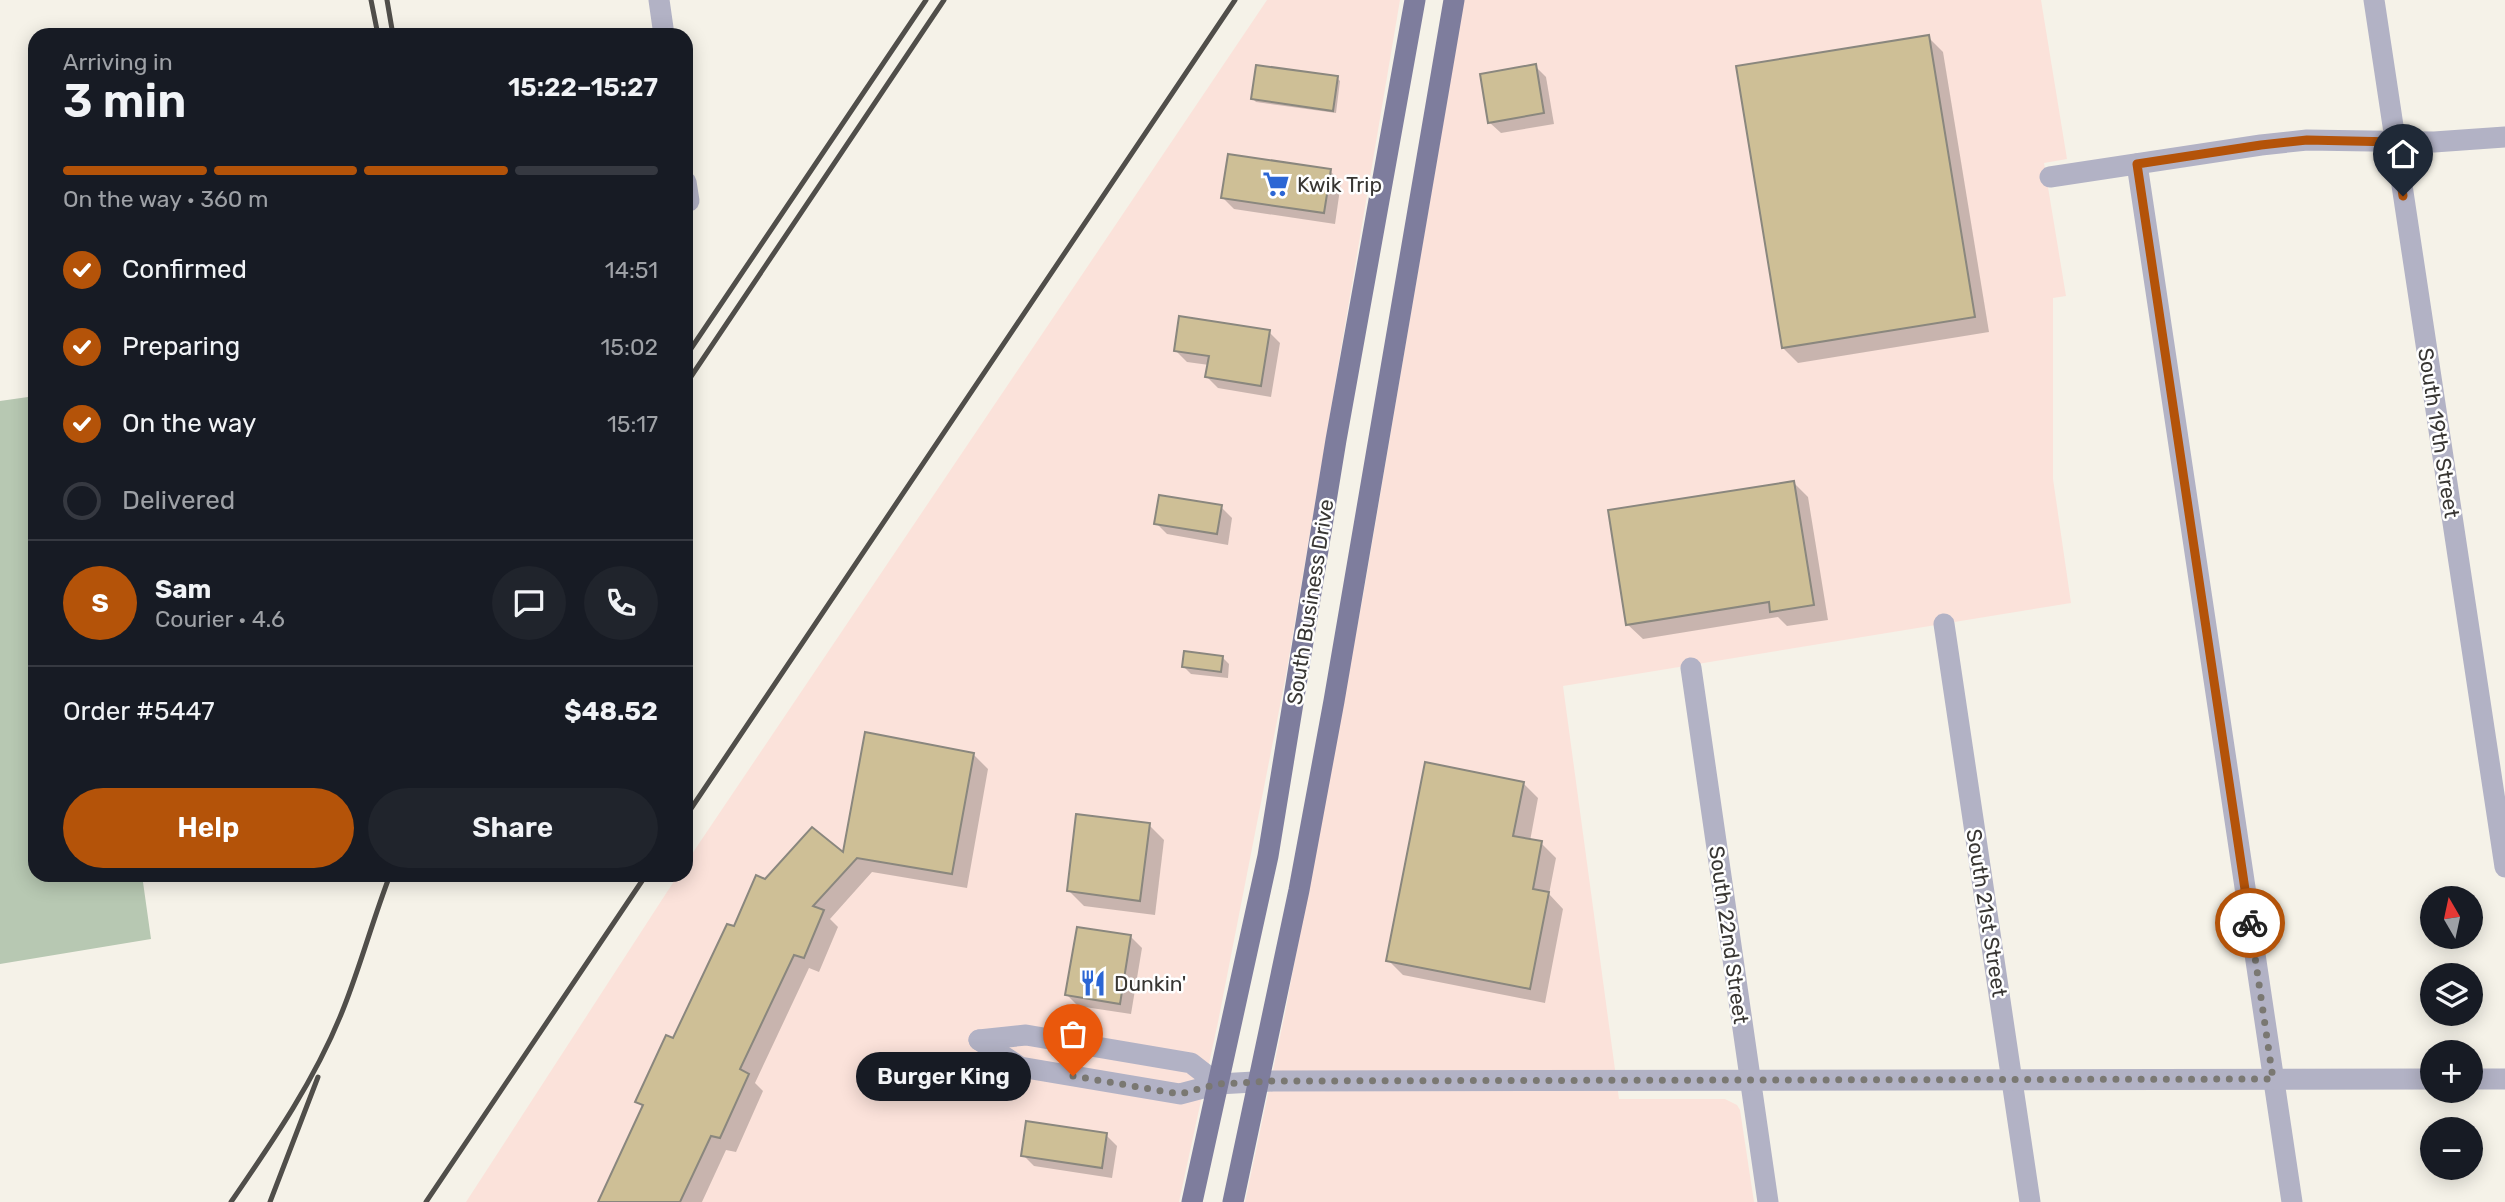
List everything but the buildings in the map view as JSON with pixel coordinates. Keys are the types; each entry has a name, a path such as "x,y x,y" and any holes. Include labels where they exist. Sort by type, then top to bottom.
{"main road":[{"name":"South Business Drive","path":"1192,1202 1268,856 1336,440 1415,0"},
{"name":"South Business Drive","path":"1233,1202 1299,890 1334,701 1454,0"}],"street":[{"path":"659,0 663,28"},
{"name":"South 19th Street","path":"2374,0 2505,867"},
{"path":"2049,177 2307,140 2434,142 2505,137"},
{"path":"2137,164 2292,1202"},
{"name":"South 21st Street","path":"1944,624 2030,1202"},
{"name":"South 22nd Street","path":"1691,668 1768,1202"},
{"path":"1218,1084 1191,1063 1026,1035 979,1040 1020,1067 1180,1094 1218,1084 1258,1082 2420,1079"},
{"path":"2483,1079 2505,1079"}],"shaded area":[{"path":"1267,0 1400,0 1286,675 1218,1022 1179,1202 466,1202 673,882 693,882 693,853"},
{"path":"1464,0 2041,0 2067,159 2044,163 2066,296 2053,298 2053,479 2071,603 1563,686 1619,1099 1725,1099 1737,1105 1754,1202 1245,1202 1285,1013 1363,596"}],"green space":[{"path":"28,397 28,882 143,882 151,939 0,964 0,401"}],"railway":[{"path":"371,0 377,28"},
{"path":"387,0 392,28"},
{"path":"693,346 926,0"},
{"path":"693,374 944,0"},
{"path":"693,806 1235,0"},
{"path":"231,1202 278,1132 321,1058 350,991 387,882"},
{"path":"426,1202 641,882"},
{"path":"270,1202 318,1077"}],"way so far":[{"path":"1073,1076 1180,1094 1218,1084 1273,1081 2273,1079 2250,923"}],"place":[{"name":"Kwik Trip","path":"1276,184"},
{"name":"Dunkin'","path":"1093,983"},
{"name":"Burger King","path":"1073,1076"}],"route":[{"path":"2250,923 2137,164 2307,140 2395,142 2403,196"}]}
